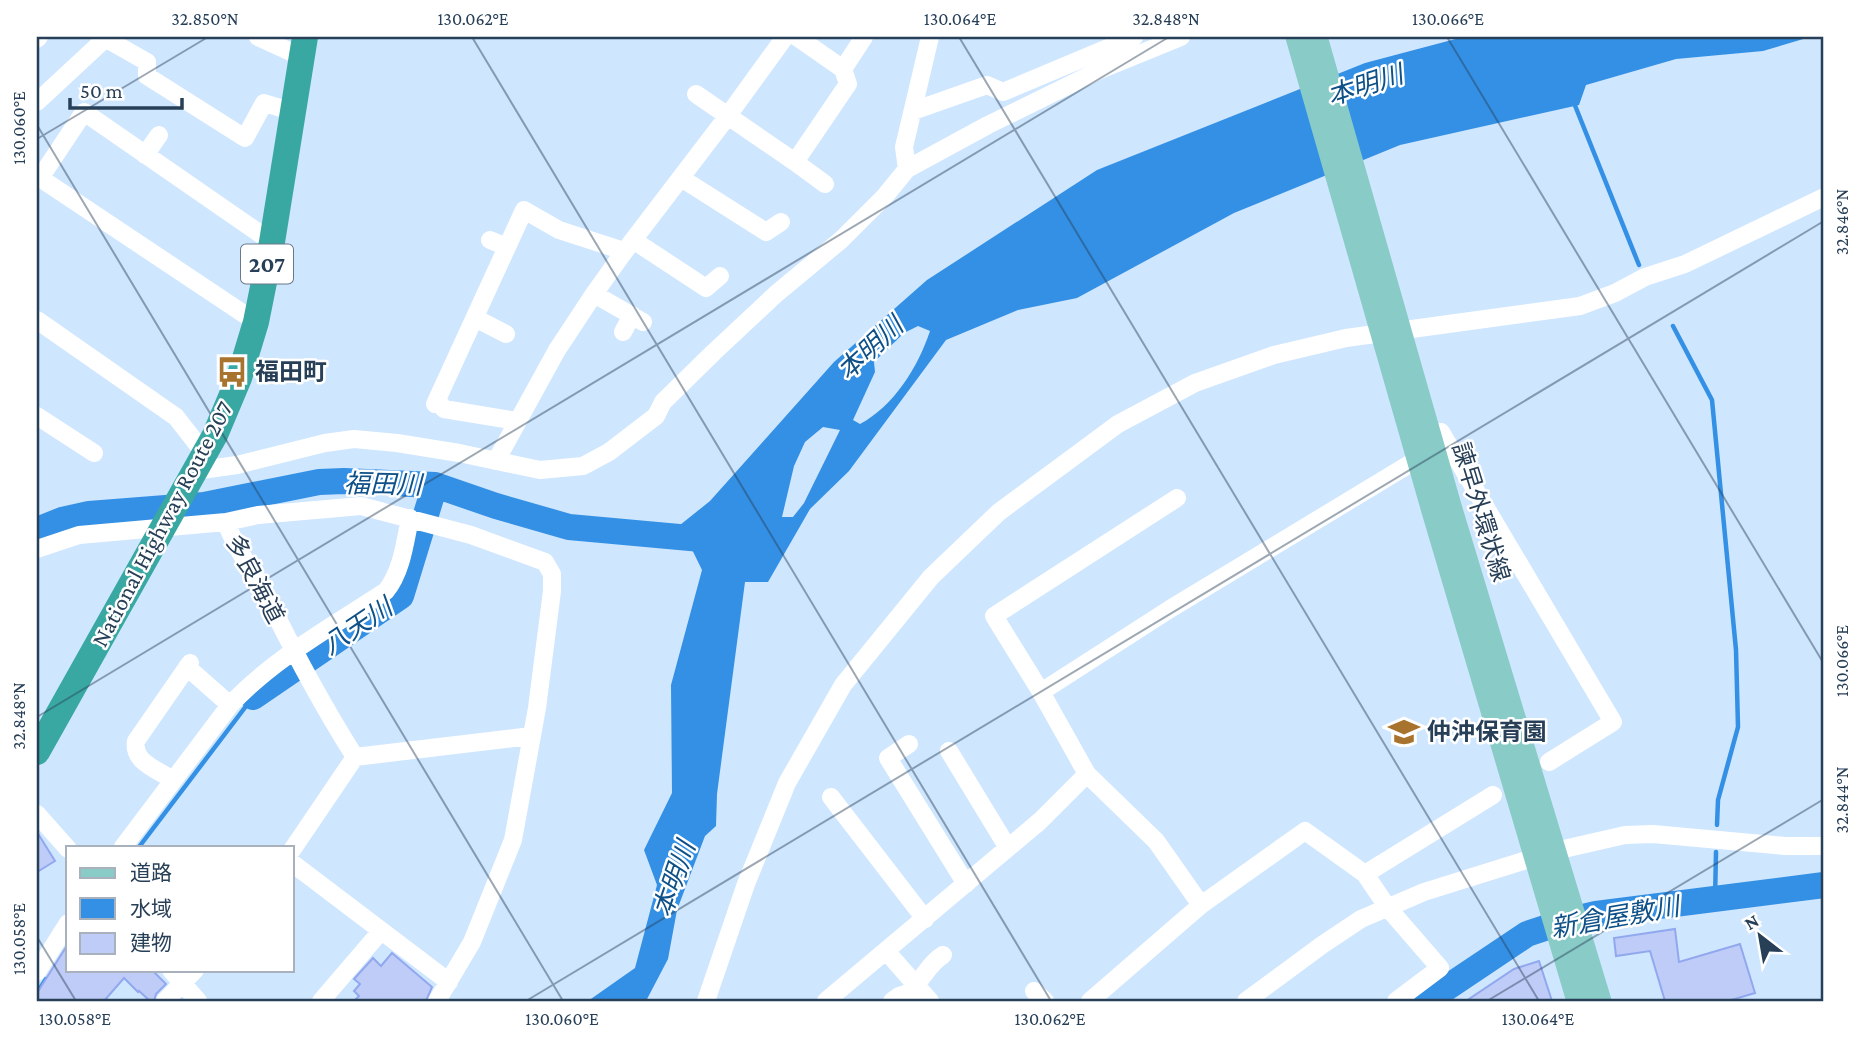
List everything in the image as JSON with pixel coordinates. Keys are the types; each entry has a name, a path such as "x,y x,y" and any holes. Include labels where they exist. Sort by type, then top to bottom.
{"highway":[{"name":"National Highway Route 207","path":"37,752 215,435 239,379 256,321 272,242 304,47"}],"main road":[{"name":"諫早外環状線","path":"1297,37 1487,657 1558,899 1572,942 1600,1001"},
{"name":"諫早外環状線","path":"1316,37 1450,506 1487,657"},
{"name":"諫早外環状線","path":"1572,942 1578,1001"}],"street":[{"path":"37,102 105,37 147,62 147,76 245,138 264,103 294,112"},
{"path":"258,37 304,47"},
{"path":"496,461 556,350 629,246 785,37"},
{"path":"795,162 848,84 843,69 797,37"},
{"path":"843,69 864,37"},
{"path":"907,169 904,147 930,37"},
{"path":"913,111 987,85 1003,92 1134,37"},
{"path":"37,320 176,417 196,468 237,465 326,443 354,439 410,445 540,470 583,466 609,452 656,416 663,402 776,294 841,240 885,197 907,169 988,125 1100,70 1181,37"},
{"path":"696,94 825,184"},
{"path":"256,321 38,177 84,112 272,242"},
{"path":"145,155 159,135"},
{"path":"681,178 766,232 781,222"},
{"path":"706,1001 746,884 787,783 843,685 931,577 989,521 1118,424 1195,383 1274,355 1346,338 1580,306 1615,293 1645,277 1685,264 1824,197"},
{"path":"517,421 444,409 436,402 524,210 559,230 604,247 629,246 706,288 720,276"},
{"path":"490,240 507,247"},
{"path":"594,295 638,319 623,332"},
{"path":"475,318 506,334"},
{"path":"1416,392 1613,722 1549,762"},
{"path":"37,416 94,453"},
{"path":"1041,692 1170,609 1446,442"},
{"path":"1177,498 994,616 1087,774 1156,841 1201,905"},
{"path":"37,550 79,535 165,523 226,523 258,515 336,506 361,506 410,518 545,562 552,574 549,615 513,840 472,942 437,1001"},
{"path":"124,846 230,705 248,686 295,651 386,591 400,562 410,518"},
{"name":"多良海道","path":"226,523 355,757"},
{"path":"173,780 139,758 135,751 136,741 189,665 230,705"},
{"path":"294,847 355,757 531,737"},
{"path":"909,744 888,758 965,884"},
{"path":"949,751 1008,848"},
{"path":"826,1001 1040,821 1087,774"},
{"path":"1365,874 1493,795"},
{"path":"831,797 925,919"},
{"path":"37,814 66,847"},
{"path":"1090,1001 1201,905 1305,831 1365,874 1388,908 1440,968 1396,1001"},
{"path":"1252,999 1352,926 1388,908 1424,892 1545,855 1625,835 1653,834 1785,846 1824,846"},
{"path":"294,865 449,982"},
{"path":"37,972 66,926"},
{"path":"321,1001 381,931"},
{"path":"887,951 922,992"},
{"path":"922,992 925,976 932,962 943,955"},
{"path":"165,1001 183,974 198,1001"},
{"path":"892,1001 899,996 922,992"}],"water":[{"name":"本明川","path":"1463,37 1810,37 1763,51 1676,59 1586,85 1579,105 1400,145 1234,213 1077,298 1018,310 946,340 849,471 810,509 768,582 745,582 717,794 716,826 705,836 677,910 668,959 646,1001 588,1001 635,968 657,885 644,850 672,793 671,685 702,570 680,525 710,501 834,362 927,280 1097,170 1365,63","holes":["918,326 930,331 912,372 884,407 860,424 853,420 875,372 874,362 904,333","823,427 840,430 804,503 793,517 782,517 794,466 805,442"]}],"building":[{"path":"37,832 55,861 37,872"},
{"path":"1675,929 1679,962 1740,944 1755,993 1728,1001 1665,1001 1650,951 1616,956 1614,938"},
{"path":"66,947 66,972 154,972 166,984 156,994 154,1001 138,992 124,978 104,1001 37,1001 37,993"},
{"path":"392,953 432,987 426,1001 354,1001 359,996 354,991 360,984 354,979 373,958 381,966"},
{"path":"1539,961 1552,1001 1466,1001 1514,969"}],"waterway":[{"path":"1574,103 1639,265"},
{"path":"1673,326 1712,400 1736,650 1738,727 1718,800 1717,825"},
{"name":"福田川","path":"37,530 62,520 89,514 204,505 319,482 344,481 435,485 569,527 723,541"},
{"name":"八天川","path":"253,697 401,596 435,485"},
{"path":"140,846 253,697"},
{"path":"1715,899 1716,852"},
{"name":"新倉屋敷川","path":"1427,1001 1527,934 1566,921 1596,914 1824,885"},
{"path":"37,993 46,979"}],"place":[{"name":"福田町","path":"232,372"},
{"name":"仲沖保育園","path":"1404,732"}]}
